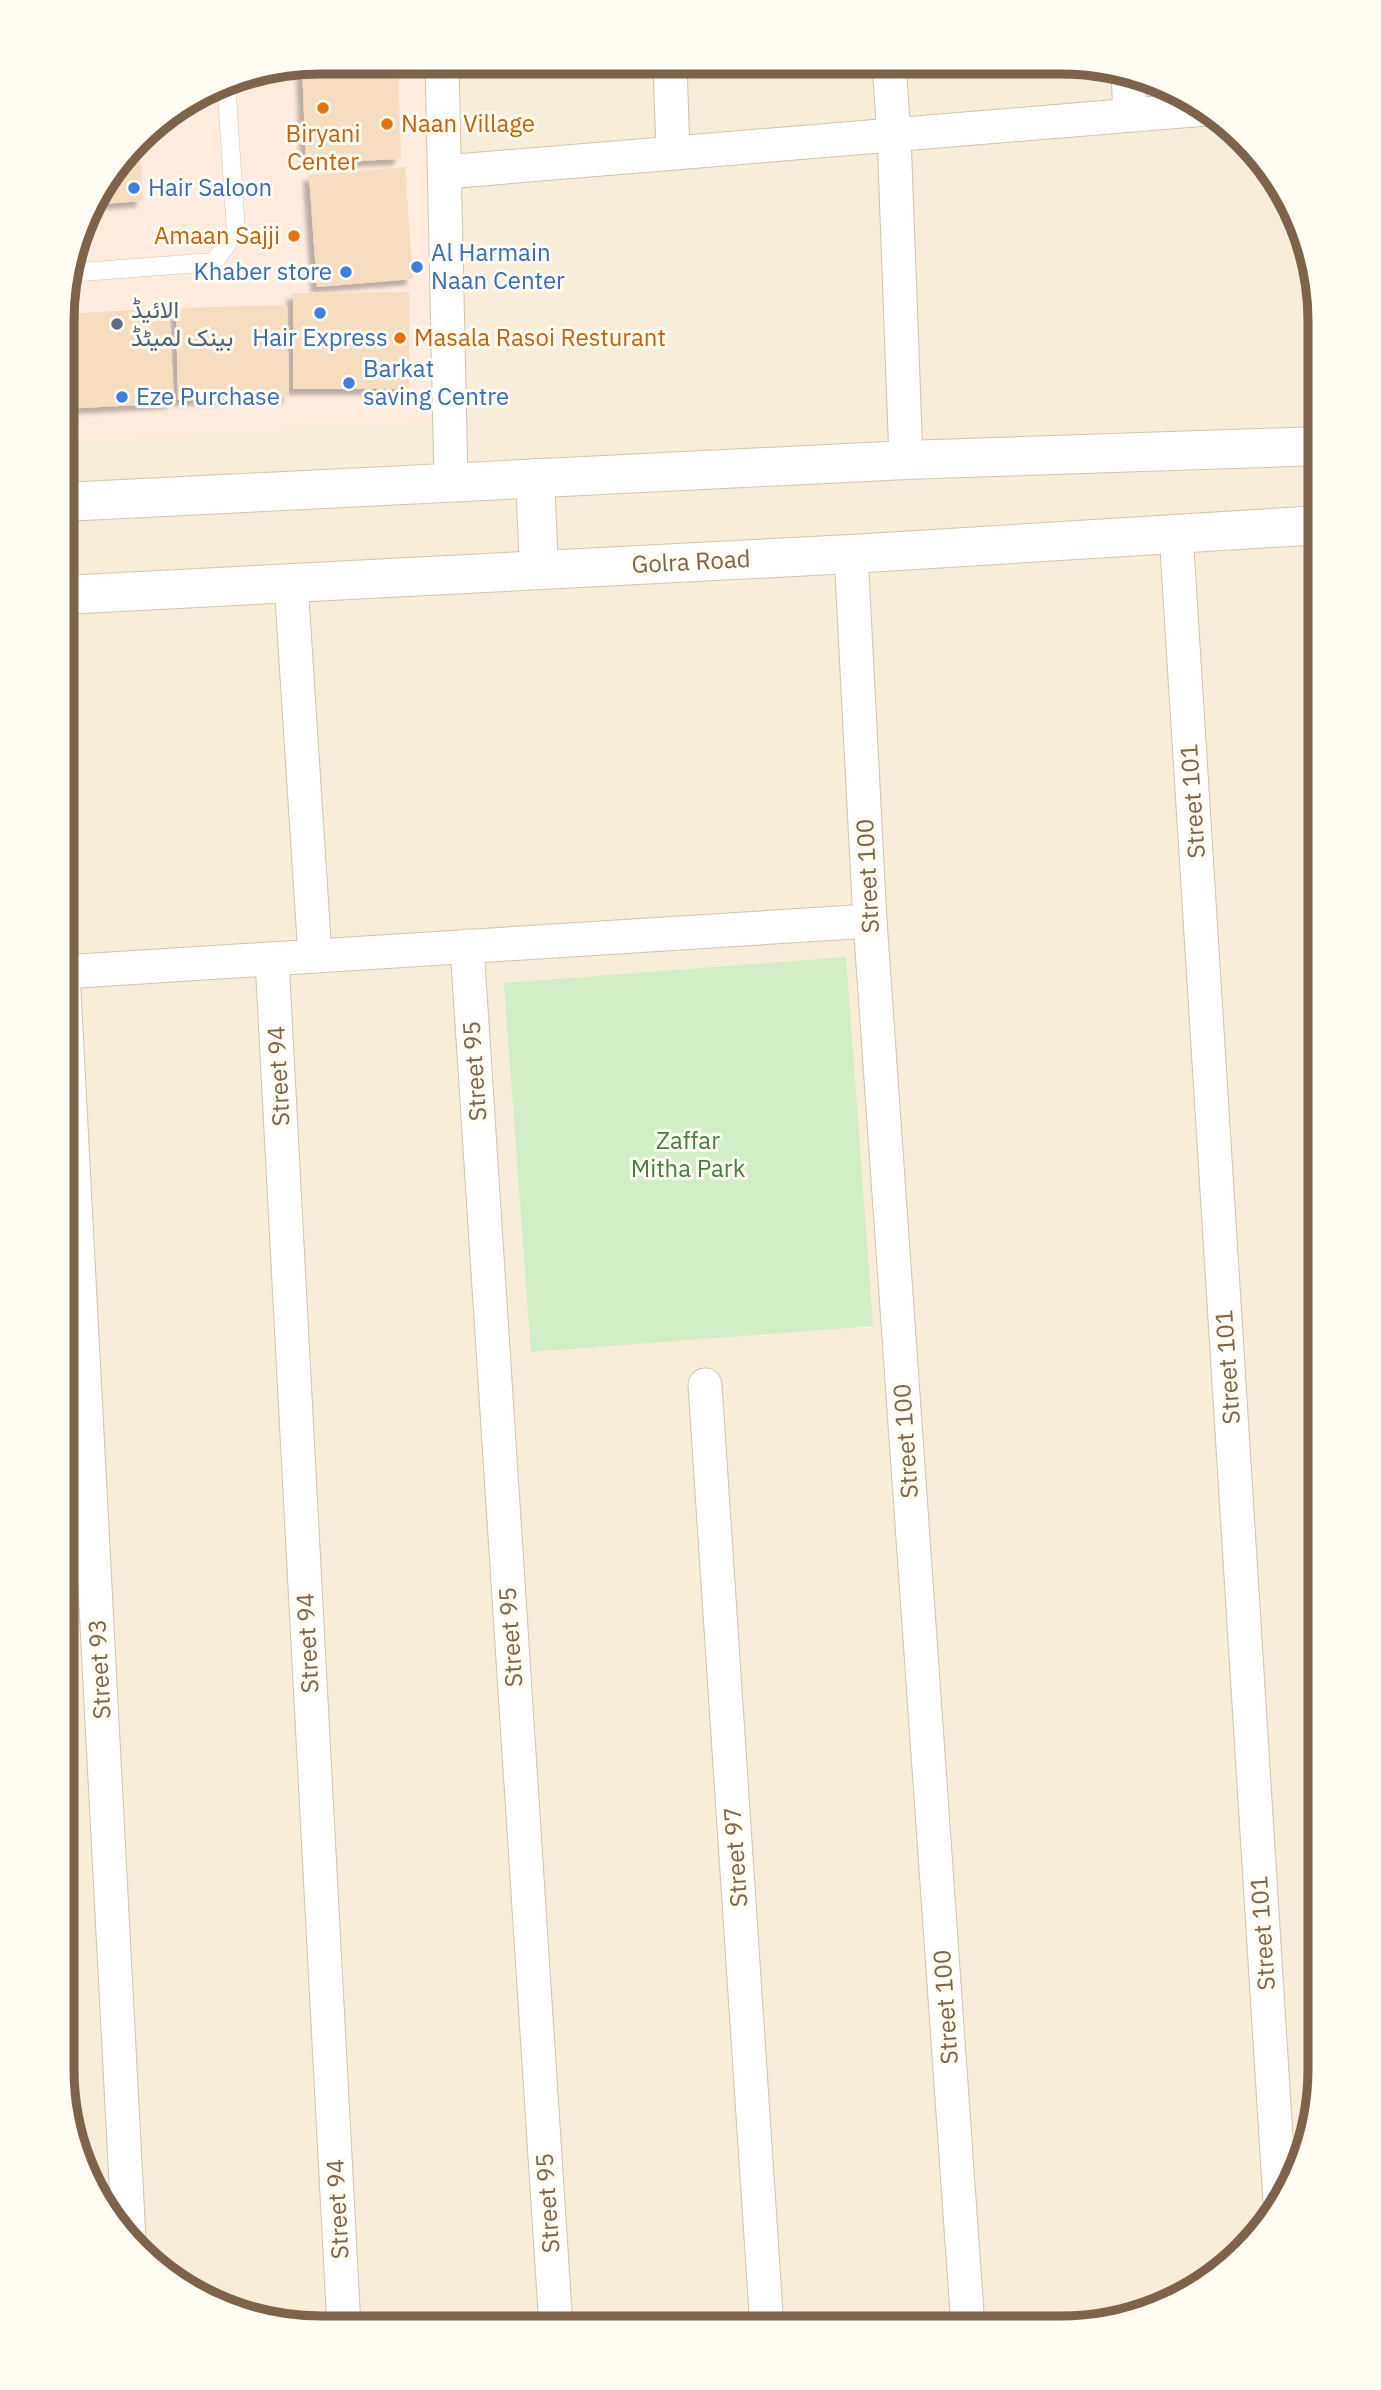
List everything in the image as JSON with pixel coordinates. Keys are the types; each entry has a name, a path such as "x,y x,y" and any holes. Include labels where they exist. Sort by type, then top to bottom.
{"main road":[{"path":"74,501 906,460 1308,446"},
{"path":"535,478 539,570"},
{"name":"Golra Road","path":"74,594 851,554 1308,526"}],"street":[{"path":"442,74 451,482"},
{"path":"670,74 673,153"},
{"path":"890,74 906,460"},
{"path":"1129,83 1130,115"},
{"path":"445,172 1190,110"},
{"name":"Street 101","path":"1176,533 1279,2184"},
{"name":"Street 100","path":"851,554 870,921 967,2316"},
{"path":"291,583 315,956"},
{"path":"74,971 870,921"},
{"name":"Street 95","path":"467,946 555,2316"},
{"name":"Street 94","path":"272,959 343,2316"},
{"name":"Street 93","path":"74,1180 129,2225"},
{"name":"Street 97","path":"705,1385 766,2316"}],"lane":[{"path":"78,272 214,262 236,232 227,92"}],"shaded area":[{"path":"304,74 1077,74 1109,78 1155,92 1198,115 1235,146 1256,170 1289,226 1303,272 1308,320 1307,2086 1303,2118 1289,2164 1266,2207 1235,2244 1211,2265 1155,2298 1109,2312 1077,2316 304,2316 272,2312 226,2298 170,2265 146,2244 125,2220 92,2164 78,2118 74,2086 74,304 78,272 92,226 115,183 146,146 193,109 277,77"},
{"path":"304,74 427,74 450,420 74,442 74,304 78,272 92,226 115,183 146,146 170,125 226,92 272,78"}],"green space":[{"name":"Zaffar Mitha Park","path":"846,957 873,1326 531,1352 504,983"}],"building":[{"path":"302,74 398,74 401,159 306,163"},
{"path":"140,153 143,201 103,204 115,183"},
{"path":"405,167 413,279 317,287 309,175"},
{"path":"409,292 409,389 293,389 293,293"},
{"path":"287,305 289,397 178,400 176,308"},
{"path":"169,308 174,403 74,408 74,313"},
{"path":"714,2314 714,2316 668,2316"}],"place":[{"name":"Biryani Center","path":"323,108"},
{"name":"Naan Village","path":"387,124"},
{"name":"Hair Saloon","path":"134,188"},
{"name":"Amaan Sajji","path":"294,236"},
{"name":"Al Harmain Naan Center","path":"417,267"},
{"name":"Khaber store","path":"346,272"},
{"name":"Hair Express","path":"320,313"},
{"name":"الائیڈ بینک لمیٹڈ","path":"117,324"},
{"name":"Masala Rasoi Resturant","path":"400,338"},
{"name":"Barkat saving Centre","path":"349,383"},
{"name":"Eze Purchase","path":"122,397"}]}
